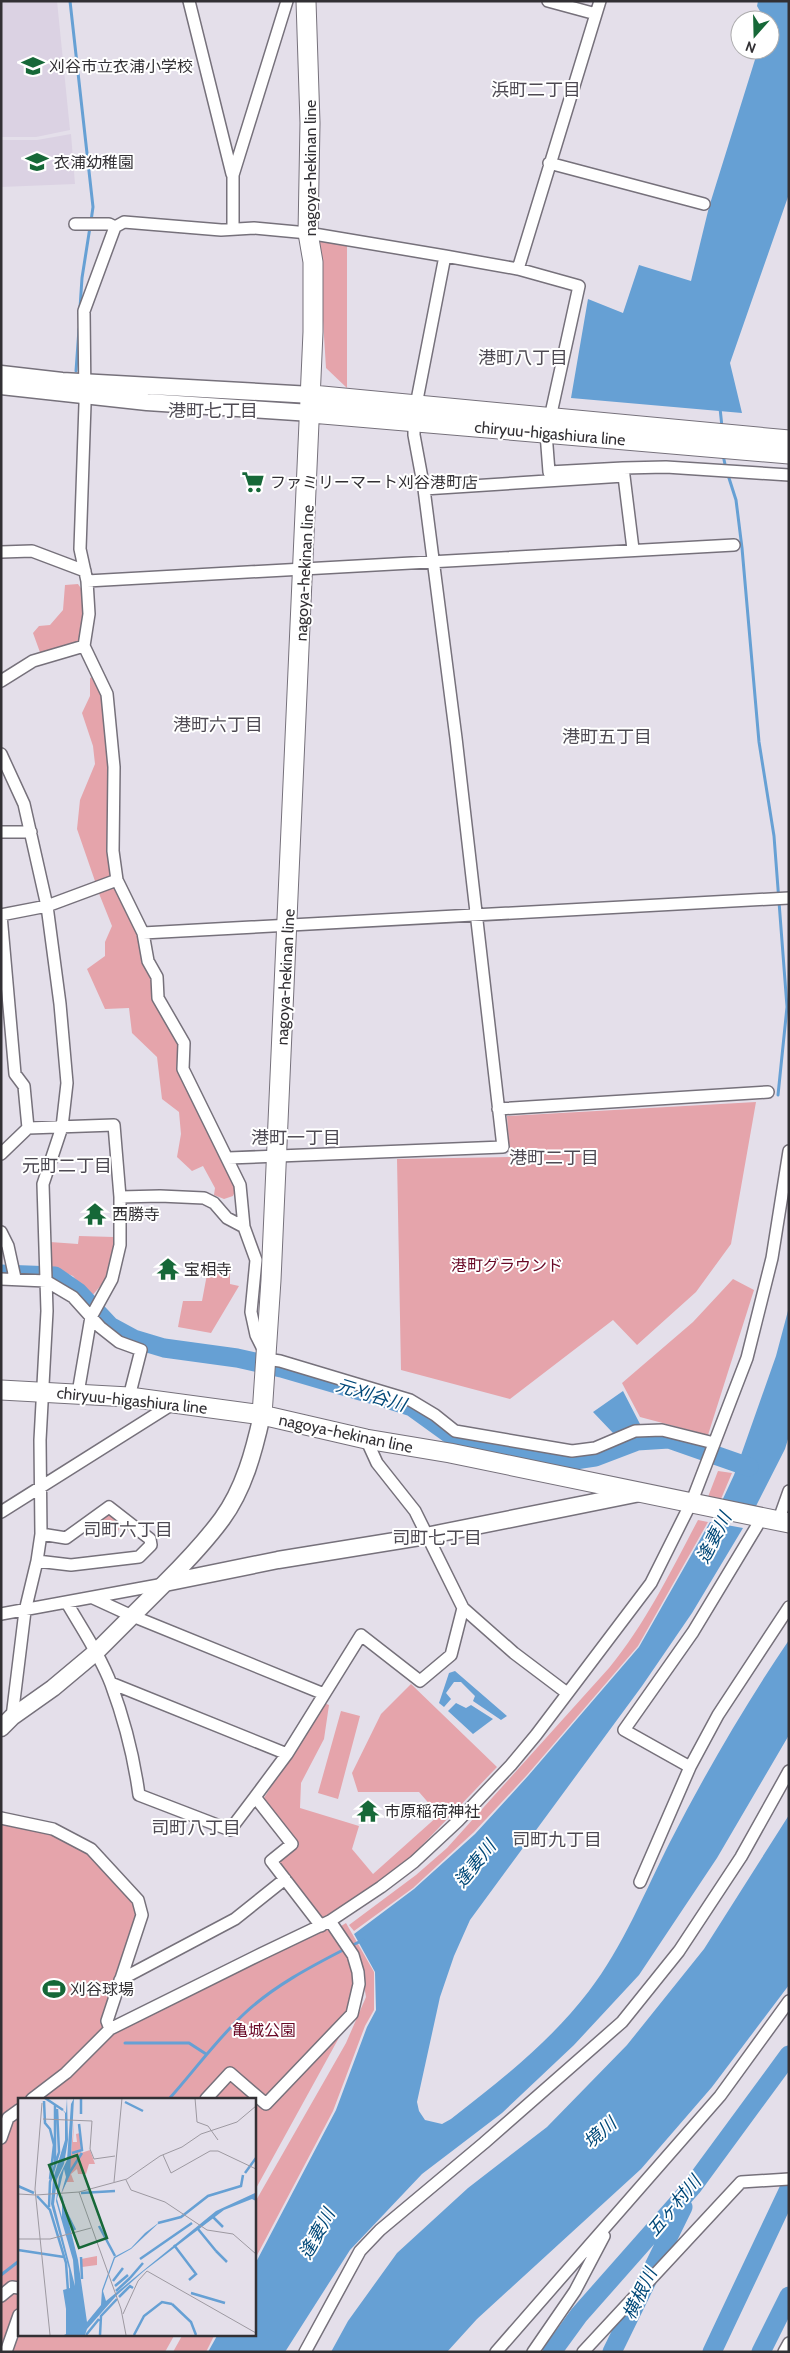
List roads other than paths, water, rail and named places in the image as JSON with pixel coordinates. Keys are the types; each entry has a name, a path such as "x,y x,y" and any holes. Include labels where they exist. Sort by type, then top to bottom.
{"main road":[{"name":"nagoya-hekinan line","path":"306,1 310,123 308,233 313,262 311,404 277,1155 262,1410 366,1439 450,1452 640,1493 694,1496 777,1519"},
{"name":"chiryuu-higashiura line","path":"311,404 703,440 789,454"},
{"name":"chiryuu-higashiura line","path":"703,440 789,440"},
{"name":"chiryuu-higashiura line","path":"1,1390 78,1393 262,1410"}],"street":[{"path":"189,1 233,176 233,228"},
{"path":"233,176 287,1"},
{"path":"548,1 596,14"},
{"path":"518,269 600,1"},
{"path":"550,163 704,204"},
{"path":"623,472 549,472 548,425 579,286 518,269 308,233 233,228 221,230 124,222 115,227 84,311 85,389 80,550 86,576 89,614 84,646 107,694 114,767 113,851 117,880 143,933 148,961 157,977 158,998 184,1043 183,1069 240,1184 244,1227 256,1260 251,1312 256,1335 266,1358 410,1400 435,1415 455,1431 461,1430 572,1451 595,1448 635,1431 662,1430 714,1444"},
{"path":"79,224 109,224 115,227"},
{"path":"228,1158 503,1146 456,738 424,489 414,435 415,413 445,256"},
{"path":"1,374 85,389"},
{"path":"1,386 85,389 311,404"},
{"path":"424,489 666,467 789,475"},
{"path":"623,472 633,549"},
{"path":"1,552 32,551 86,576 304,569 633,549 734,545"},
{"path":"1,681 33,661 84,646"},
{"path":"1,754 24,804 47,906 60,1004 67,1083 62,1127 43,1184 47,1311 42,1391 41,1534 37,1562 25,1611 7,1723"},
{"path":"1,832 31,832"},
{"path":"28,1128 24,1086 15,1074 1,916 47,906 117,880"},
{"path":"143,933 787,898"},
{"path":"498,1109 768,1092"},
{"path":"1,1154 28,1128 114,1125 120,1197 120,1245 112,1279 98,1302 92,1317 78,1393"},
{"path":"33,2098 66,2073 110,2029 326,1924 414,1862 511,1765 651,1582 694,1496 747,1358 772,1258 789,1151"},
{"path":"120,1197 204,1198 214,1203 227,1218 244,1227"},
{"path":"1,1232 8,1246 15,1277"},
{"path":"1,1279 47,1277 73,1297 119,1342 142,1350 129,1397"},
{"path":"1,1512 176,1402"},
{"path":"7,1723 96,1652 130,1615 166,1583 223,1518 248,1466 254,1449 262,1410"},
{"path":"450,1452 455,1431"},
{"path":"366,1439 376,1463 415,1511 463,1608 514,1653 567,1693"},
{"path":"690,1767 624,1730 693,1632 777,1519 789,1491"},
{"path":"1,1614 93,1598 278,1560 426,1536 640,1493"},
{"path":"37,1562 71,1566 139,1557 151,1545 150,1539 109,1507 66,1538 41,1534"},
{"path":"93,1598 324,1694"},
{"path":"66,1603 96,1652 111,1683 133,1756 139,1795 230,1830 287,1754 361,1635 420,1681 451,1656 463,1608"},
{"path":"640,1882 690,1767 718,1715 789,1607"},
{"path":"111,1683 287,1754"},
{"path":"305,2352 360,2251 380,2230 484,2143 622,2022 684,1943 741,1857 789,1771"},
{"path":"207,2098 230,2073 266,2104 352,2014 359,1984 353,1955 285,1880 271,1861 292,1844 255,1797"},
{"path":"1,1818 53,1829 91,1849 138,1900 142,1915 108,2021 110,2029"},
{"path":"120,1980 235,1919 285,1880"},
{"path":"496,2352 720,2096 789,2001"},
{"path":"1,2138 5,2115 18,2110"},
{"path":"584,2352 741,2182 789,2179"},
{"path":"533,2352 575,2291 612,2220"},
{"path":"1,2296 12,2287 18,2288"},
{"path":"6,2352 18,2319"},
{"path":"784,2352 789,2343"}],"water":[{"path":"758,1 789,1 789,194 730,363 742,413 571,398 588,299 623,313 639,265 691,281 709,207 755,60 780,60 780,10 759,10 757,6"},
{"path":"789,1307 789,1436 785,1449 754,1510 721,1503 734,1475 776,1356"},
{"path":"623,1391 640,1424 613,1433 593,1412"},
{"name":"逢妻川","path":"710,1522 743,1528 692,1613 642,1686 470,1920 454,1956 440,1997 417,2102 419,2111 425,2120 442,2124 451,2119 524,2060 558,2027 589,1991 623,1937 670,1842 712,1764 789,1640 789,1735 717,1858 639,1975 574,2045 502,2113 422,2174 350,2250 285,2352 208,2352 217,2336 255,2336 255,2264 336,2110 367,2027 376,2010 375,1972 354,1934 414,1889 475,1834 528,1776 639,1647"},
{"path":"455,1671 507,1716 501,1720 473,1701 475,1696 461,1682 454,1682 446,1693 451,1699 444,1707 439,1703 449,1673"},
{"path":"456,1703 466,1708 471,1705 493,1719 473,1734 448,1711"},
{"name":"境川","path":"789,1815 789,1985 712,2087 641,2169 477,2319 447,2352 331,2352 348,2321 397,2253 468,2188 547,2127 627,2045 704,1949"}],"waterway":[{"path":"70,1 93,207 91,221"},
{"path":"80,308 82,278 90,227"},
{"path":"76,371 79,329"},
{"path":"720,408 722,427"},
{"path":"723,455 726,469"},
{"path":"728,475 736,500 759,742 774,836 787,1007 778,1095"},
{"name":"元刈谷川","path":"1,1274 55,1276 78,1292 110,1326 134,1339 164,1348 237,1358 281,1368 377,1396 412,1407 448,1433 463,1437 575,1460 595,1457 637,1441 669,1439 749,1467"},
{"path":"351,1946 363,1940"},
{"path":"170,2098 225,2033 256,2003 293,1978 345,1949"},
{"path":"125,2043 189,2043 206,2054"},
{"name":"五ヶ村川","path":"552,2352 579,2315 692,2187 789,2055"},
{"path":"712,2352 789,2189"},
{"name":"横根川","path":"612,2352 683,2207"},
{"path":"1,2275 18,2262"},
{"path":"761,2352 789,2296"}],"place":[{"name":"刈谷市立衣浦小学校","path":"33,66"},
{"name":"衣浦幼稚園","path":"37,162"},
{"name":"ファミリーマート刈谷港町店","path":"253,482"},
{"name":"西勝寺","path":"95,1214"},
{"name":"宝相寺","path":"168,1269"},
{"name":"市原稲荷神社","path":"368,1811"},
{"name":"刈谷球場","path":"54,1989"}],"district":[{"name":"浜町二丁目","path":"536,90"},
{"name":"港町八丁目","path":"523,358"},
{"name":"港町七丁目","path":"213,411"},
{"name":"港町六丁目","path":"218,725"},
{"name":"港町五丁目","path":"607,737"},
{"name":"港町一丁目","path":"296,1138"},
{"name":"港町二丁目","path":"554,1158"},
{"name":"元町二丁目","path":"67,1166"},
{"name":"司町六丁目","path":"128,1530"},
{"name":"司町七丁目","path":"437,1538"},
{"name":"司町八丁目","path":"196,1828"},
{"name":"司町九丁目","path":"557,1840"}],"park label":[{"name":"港町グラウンド","path":"507,1265"},
{"name":"亀城公園","path":"264,2030"}]}
